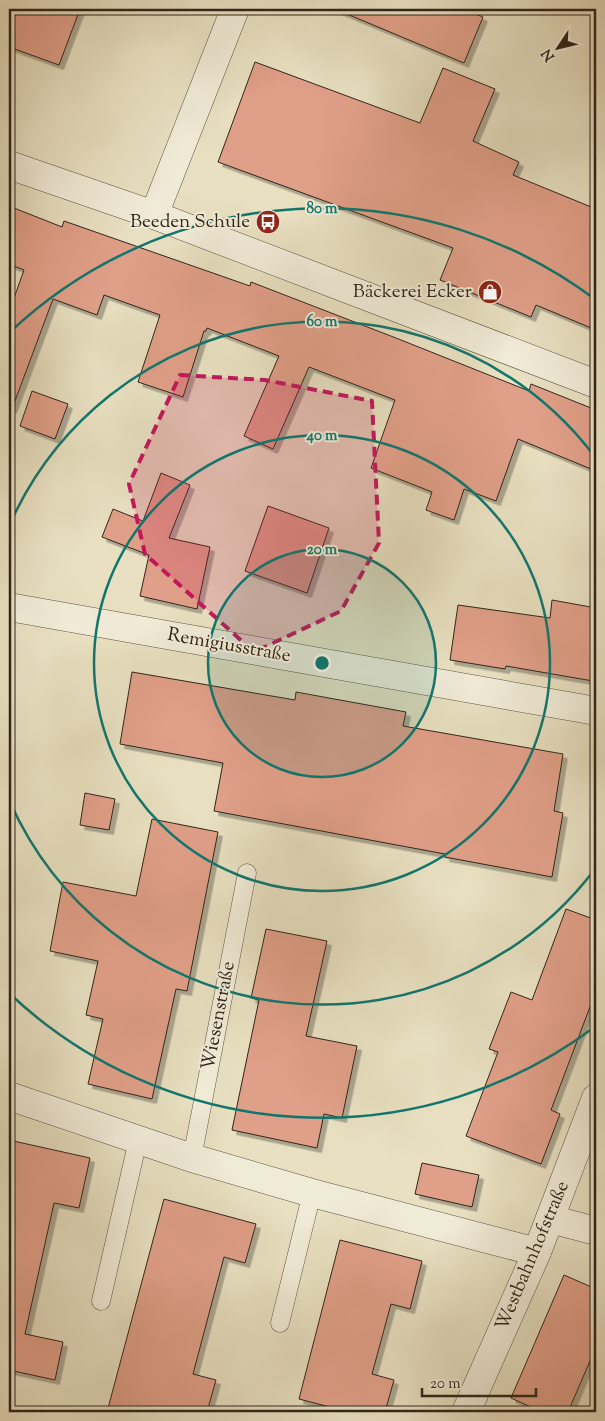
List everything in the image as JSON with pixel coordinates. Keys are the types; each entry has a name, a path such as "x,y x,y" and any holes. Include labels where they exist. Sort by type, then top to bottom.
{"street":[{"path":"154,215 235,9"},
{"path":"9,164 154,215 596,384"},
{"name":"Remigiusstraße","path":"9,607 596,712"},
{"path":"9,1096 192,1158 312,1193 537,1252"},
{"name":"Westbahnhofstraße","path":"466,1412 537,1252 596,1098"},
{"path":"550,1219 596,1231"}],"lane":[{"name":"Wiesenstraße","path":"192,1158 247,873"},
{"path":"101,1301 138,1140"},
{"path":"280,1323 312,1193"}],"highlighted area":[{"path":"180,375 265,380 372,401 379,543 341,611 254,652 145,554 129,484"}],"building":[{"path":"9,9 80,9 59,65 9,47"},
{"path":"335,9 464,9 483,17 464,63"},
{"path":"255,62 420,123 443,68 495,89 473,141 519,162 513,175 596,209 596,330 536,305 531,317 440,280 453,248 218,162"},
{"path":"9,206 62,227 64,221 250,286 251,282 529,391 531,384 596,410 596,471 518,439 496,501 464,489 454,520 426,510 432,492 371,468 395,400 309,367 273,449 244,436 279,356 207,328 204,331 183,397 138,382 160,315 104,295 97,315 53,299 12,409 9,408 9,312 24,270 9,264"},
{"path":"32,391 68,404 55,439 20,426"},
{"path":"161,473 190,485 169,538 210,547 197,609 140,596 149,555 102,537 113,509 143,521"},
{"path":"268,506 329,528 307,593 245,571"},
{"path":"552,600 596,608 596,662 593,681 506,666 505,669 450,660 458,605 550,618"},
{"path":"132,672 295,700 296,692 406,712 403,726 563,754 554,811 563,813 552,877 445,857 445,854 214,811 223,763 120,744"},
{"path":"85,793 115,799 109,830 80,825"},
{"path":"152,819 218,832 187,991 176,989 152,1099 88,1084 103,1019 86,1015 98,961 50,951 63,882 136,896"},
{"path":"566,909 596,920 596,991 551,1110 560,1114 541,1164 466,1136 498,1052 489,1049 511,992 532,1000"},
{"path":"266,929 327,941 306,1036 357,1046 342,1118 324,1114 317,1148 232,1130 259,1000 251,998"},
{"path":"9,1140 90,1158 79,1208 54,1203 25,1334 63,1342 55,1380 9,1370"},
{"path":"422,1163 479,1175 472,1207 415,1194"},
{"path":"164,1199 256,1224 245,1263 224,1257 193,1374 216,1380 207,1412 107,1412"},
{"path":"340,1240 422,1261 410,1309 391,1304 372,1374 394,1380 385,1412 349,1412 299,1399"},
{"path":"564,1275 596,1289 596,1347 568,1412 542,1412 511,1398"}],"place":[{"name":"Beeden Schule","path":"268,222"},
{"name":"Bäckerei Ecker","path":"490,292"}]}
